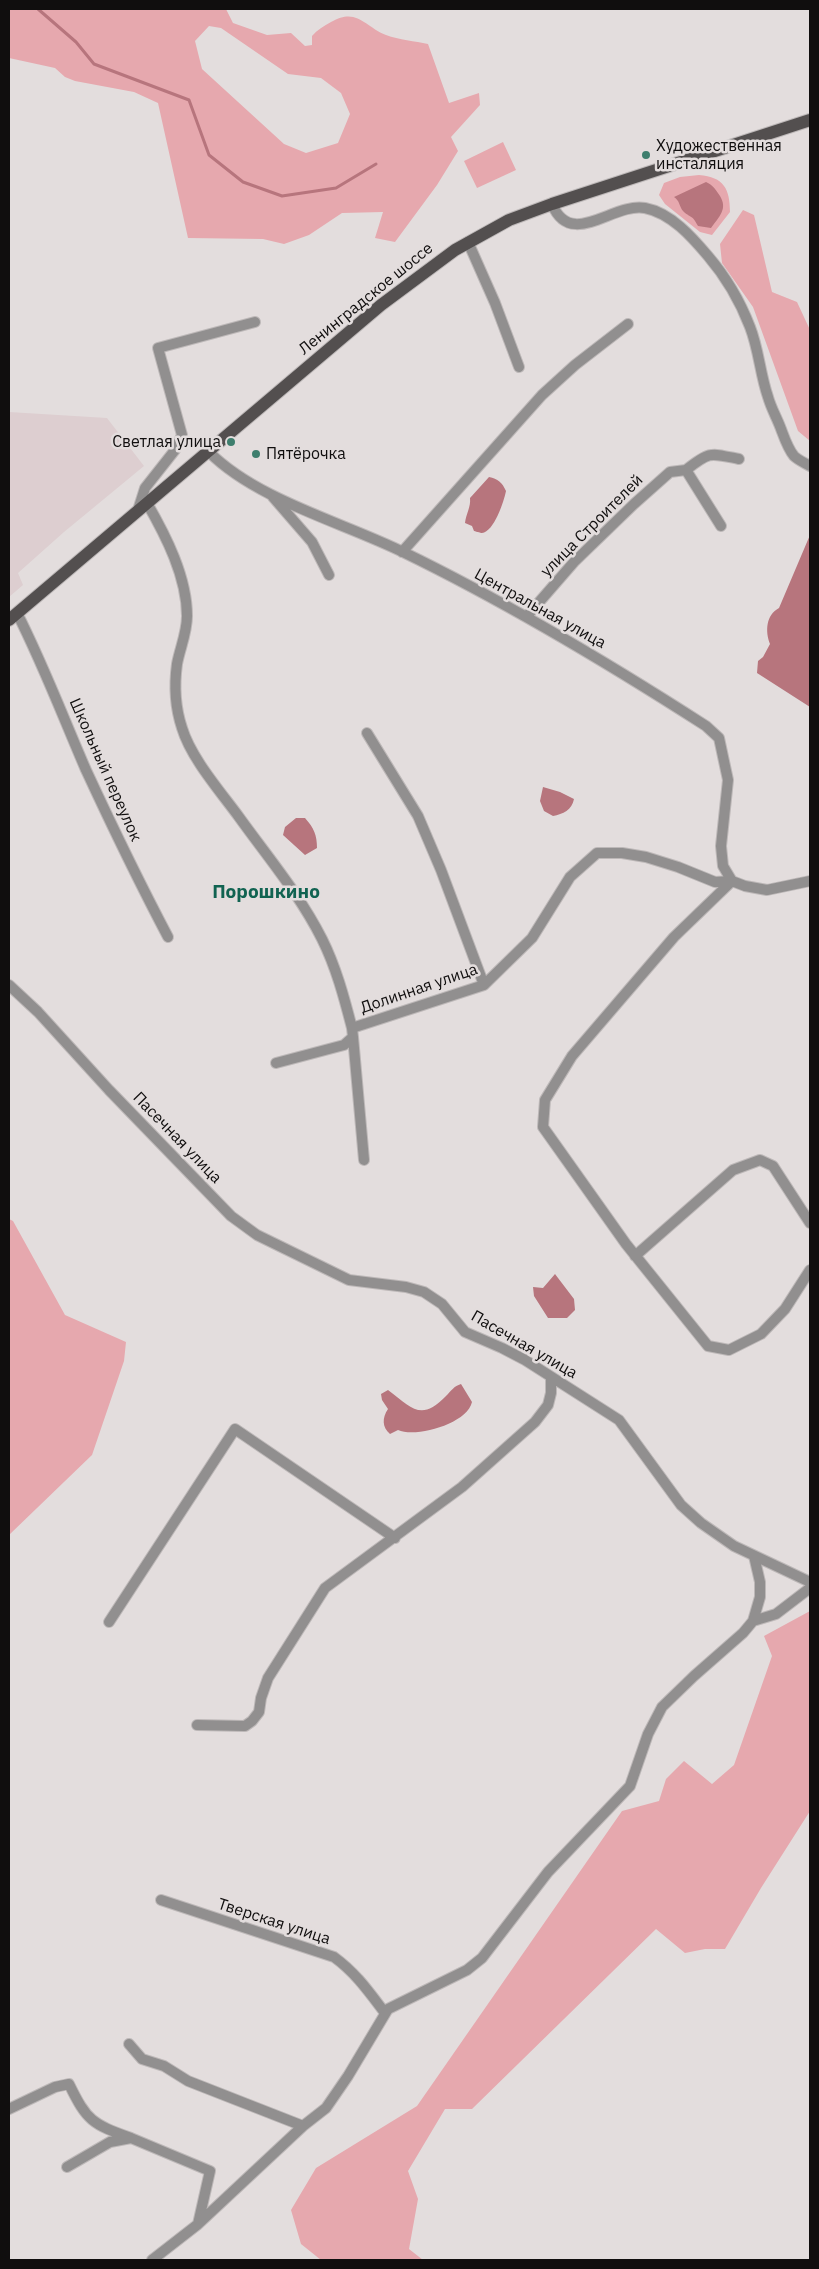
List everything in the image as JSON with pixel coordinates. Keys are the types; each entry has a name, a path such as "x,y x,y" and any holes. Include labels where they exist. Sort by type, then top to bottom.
{"main road":[{"name":"Ленинградское шоссе","path":"13,616 381,305 468,242 509,220 552,204 810,120"}],"street":[{"path":"552,204 557,215 563,221 572,224 582,224 636,207 647,209 660,214 690,236 710,258 738,298 751,329 768,397 785,439 794,457 810,466"},
{"path":"468,242 495,303 519,367"},
{"path":"255,322 158,348 182,435 176,450 145,488 142,507 158,522 181,577 186,598 187,618 175,689 177,709 185,737 203,767 296,896 321,938 341,986 352,1033 364,1160"},
{"path":"402,552 542,395 575,365 628,324"},
{"name":"Центральная улица","path":"209,452 223,466 270,494 402,552 526,616 706,726 719,738 728,780 721,846 723,866 732,881"},
{"name":"улица Строителей","path":"526,616 574,562 670,472 686,470 704,455 715,454 739,459"},
{"path":"686,470 721,526"},
{"path":"270,494 312,542 329,575"},
{"name":"Школьный переулок","path":"13,616 35,647 86,769 139,882 168,937"},
{"path":"367,732 418,816 441,870 484,986"},
{"name":"Долинная улица","path":"276,1063 344,1044 352,1033 484,986 532,938 570,877 597,853 622,852 646,857 715,882 732,881 745,886 767,890 810,881"},
{"path":"732,881 674,937 572,1056 545,1100 543,1127 635,1256 708,1346 729,1350 761,1334 786,1308 810,1270"},
{"name":"Пасечная улица","path":"9,985 44,1018 109,1090 231,1216 244,1226 257,1235 349,1280 406,1287 424,1292 442,1304 465,1332 502,1348 619,1420 681,1505 701,1523 734,1546 810,1582"},
{"path":"635,1256 733,1170 760,1160 773,1166 810,1223"},
{"path":"197,1725 245,1726 252,1721 259,1712 261,1698 268,1678 325,1588 462,1486 535,1422 548,1405 551,1393 551,1377"},
{"path":"109,1622 235,1429 394,1538"},
{"path":"152,2260 198,2225 303,2126 326,2108 348,2076 388,2009 467,1970 482,1958 548,1872 630,1786 648,1734 662,1707 743,1633 753,1621 759,1605 760,1590 754,1556"},
{"path":"753,1621 776,1614 810,1588"},
{"name":"Тверская улица","path":"161,1900 334,1957 349,1968 363,1983 385,2013"},
{"path":"130,2044 142,2059 164,2066 188,2081 303,2126"},
{"path":"9,2109 55,2087 69,2084 81,2109 94,2122 210,2171 198,2225"},
{"path":"67,2167 110,2142 131,2138"}],"shaded area":[{"path":"9,9 226,9 233,23 267,35 291,33 305,46 312,45 312,36 321,28 347,16 354,17 386,35 428,44 449,103 479,93 480,105 451,137 458,151 437,185 395,242 375,238 383,212 342,213 309,235 284,244 263,239 188,238 158,103 134,92 75,81 65,77 55,68 9,58","holes":["209,26 221,28 288,74 321,78 341,93 350,114 338,143 306,153 284,144 202,69 195,41"]},
{"path":"503,142 516,170 477,188 464,161"},
{"path":"699,175 714,178 720,182 729,197 730,212 712,235 700,232 665,204 659,195 664,183 680,177"},
{"path":"706,182 715,189 723,205 722,213 711,228 698,226 683,211 674,197"},
{"path":"743,210 754,215 772,292 797,302 810,330 810,441 798,431 753,307 722,263 720,244"},
{"path":"9,412 107,418 144,466 18,573 23,585 9,597"},
{"path":"489,477 499,481 506,491 494,522 491,527 482,533 474,531 472,526 465,523 470,498"},
{"path":"810,535 810,707 757,673 758,661 763,657 770,644 767,634 769,619 779,608"},
{"path":"543,787 574,799 569,809 564,813 553,816 544,811 540,801"},
{"path":"296,818 305,818 316,835 317,848 305,855 283,835 285,827"},
{"path":"9,1219 13,1221 65,1315 126,1342 124,1361 92,1455 9,1535"},
{"path":"555,1274 574,1299 575,1310 567,1318 548,1318 534,1296 533,1287 543,1288"},
{"path":"461,1384 472,1402 468,1410 461,1417 451,1423 428,1430 406,1432 398,1430 390,1434 385,1428 384,1419 388,1409 382,1400 381,1394 388,1390 410,1407 423,1410 430,1409 454,1387"},
{"path":"810,1611 810,1811 725,1949 705,1949 685,1953 656,1929 472,2109 445,2109 408,2171 418,2199 409,2249 423,2260 321,2260 301,2244 291,2210 316,2168 417,2106 622,1811 659,1801 666,1779 684,1761 712,1784 734,1765 772,1656 764,1636"}],"waterway":[{"path":"38,9 76,42 94,64 189,100 209,155 243,182 282,196 336,188 376,164"}],"place":[{"name":"Художественная инсталяция","path":"646,155"},
{"name":"Светлая улица","path":"231,442"},
{"name":"Пятёрочка","path":"256,454"}],"district":[{"name":"Порошкино","path":"266,893"}]}
